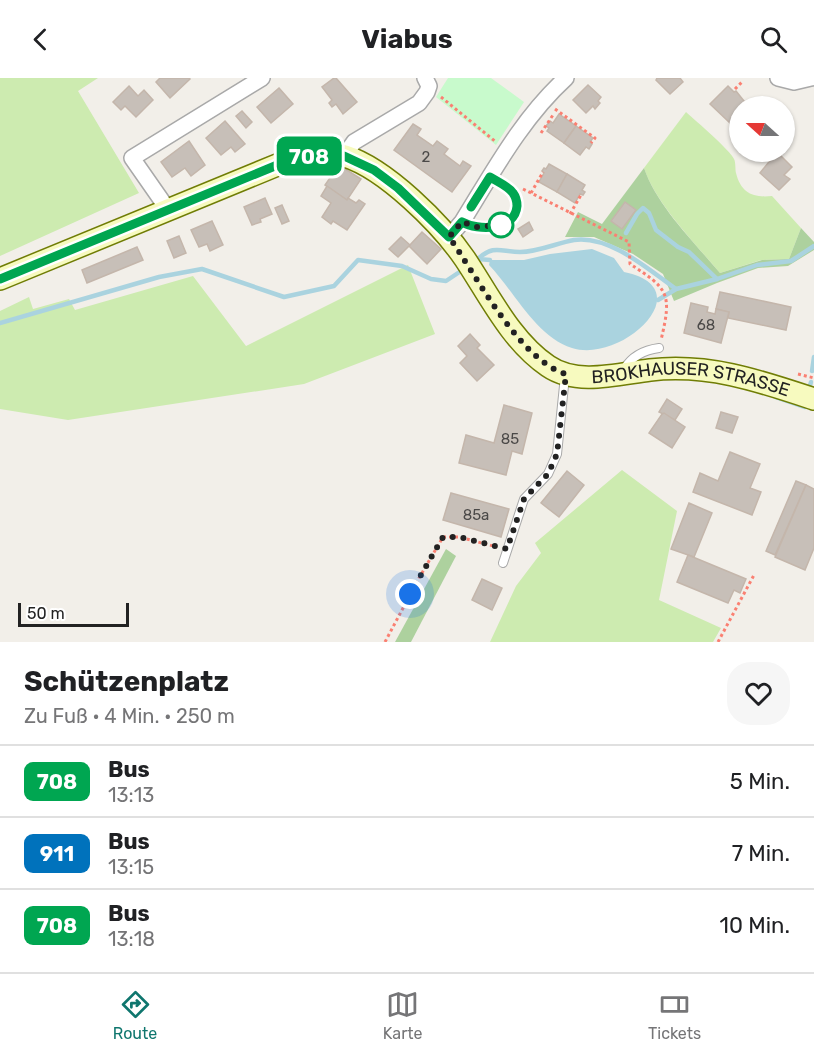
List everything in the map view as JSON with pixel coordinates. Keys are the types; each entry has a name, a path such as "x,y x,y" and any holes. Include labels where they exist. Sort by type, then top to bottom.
{"street":[{"path":"165,211 162,201 132,158 262,78"},
{"path":"455,230 528,118 549,93 566,78"},
{"path":"778,78 794,82 811,78"},
{"path":"344,156 354,142 419,103 428,92 427,82"},
{"name":"BROKHAUSER STRASSE","path":"0,279 296,159 323,154 344,156 374,170 455,230 468,264 516,336 548,366 566,374 589,377 675,368 715,370 754,379 814,399"}],"lane":[{"path":"455,230 502,225 514,216 517,210 514,194 490,177"},
{"path":"622,374 629,360 647,350 659,348"},
{"path":"503,563 524,499 548,474 557,454 566,374"}],"path":[{"path":"427,82 500,145"},
{"path":"735,89 742,82"},
{"path":"549,104 595,138 591,143"},
{"path":"541,133 557,110"},
{"path":"551,122 554,118 552,117"},
{"path":"531,193 543,172"},
{"path":"523,189 629,242 630,264 661,286 668,309"},
{"path":"570,214 581,195"},
{"path":"385,642 443,537 459,537 507,549"},
{"path":"718,642 754,575"}],"green space":[{"path":"0,78 98,78 78,91 139,193 0,256"},
{"path":"448,78 491,78 524,102 496,145 436,97"},
{"path":"686,112 729,153 729,162 735,162 738,180 745,190 754,195 772,196 801,228 789,259 761,260 720,273 667,209 657,195 644,168"},
{"path":"644,168 667,210 720,273 762,260 789,259 801,228 814,242 814,250 788,266 758,268 674,301 663,274 633,254 594,237 565,237 578,212 602,224"},
{"path":"408,265 435,334 304,384 68,420 0,409 0,311 29,297 33,309 69,299 75,310 193,276 246,346"},
{"path":"622,470 677,511 659,600 721,628 713,642 490,642 516,586 541,553 535,543"},
{"path":"446,549 456,556 411,642 395,642"}],"water":[{"path":"592,249 614,258 624,272 646,281 656,293 655,307 646,322 631,335 612,345 592,350 572,348 547,334 526,312 489,265 490,260 524,260"}],"building":[{"path":"160,78 190,79 170,98 156,82"},
{"path":"334,78 357,102 343,114 336,104 332,107 329,103 332,100 322,87"},
{"path":"657,78 680,78 683,82 670,94 656,80"},
{"path":"588,85 601,97 595,109 593,106 586,113 573,100"},
{"path":"129,86 138,96 144,90 153,100 136,117 125,106 121,110 113,102"},
{"path":"728,86 740,96 729,96 729,122 710,104"},
{"path":"279,88 293,104 271,123 257,107"},
{"path":"242,111 252,122 246,128 236,116"},
{"path":"559,114 576,126 564,143 547,131 549,128 546,126 550,121 553,123"},
{"path":"225,121 245,144 235,152 231,147 221,155 206,138"},
{"path":"413,124 421,129 417,135 433,146 437,141 448,149 444,154 460,166 463,161 471,166 452,192 394,150"},
{"path":"576,126 593,138 589,149 586,147 580,155 564,143"},
{"path":"189,141 205,165 191,176 185,168 172,177 161,162"},
{"path":"769,162 787,162 792,167 784,175 790,179 779,190 760,173"},
{"path":"549,164 567,174 557,192 539,182 544,173 542,171"},
{"path":"339,165 361,179 347,200 325,185"},
{"path":"567,174 585,185 582,190 585,192 583,195 580,194 575,203 557,192"},
{"path":"327,186 347,200 348,198 356,203 359,200 365,204 347,230 333,221 331,224 322,217 331,203 321,196"},
{"path":"265,198 272,214 252,225 244,207"},
{"path":"625,202 636,210 622,229 611,221"},
{"path":"282,205 289,221 282,224 275,208"},
{"path":"212,221 223,245 210,251 207,244 199,247 191,230"},
{"path":"529,222 533,230 523,237 518,229"},
{"path":"422,232 441,249 427,264 409,246"},
{"path":"179,236 186,253 174,258 167,241"},
{"path":"401,237 410,245 398,257 389,249"},
{"path":"137,247 143,260 87,283 82,270"},
{"path":"720,292 791,307 786,330 728,318 729,312 716,309"},
{"path":"691,303 708,307 707,312 715,314 716,309 729,312 721,343 684,333"},
{"path":"470,334 480,345 477,348 494,365 477,381 460,363 467,356 458,346"},
{"path":"667,399 682,409 675,420 659,412"},
{"path":"504,405 532,413 522,454 512,451 506,475 459,463 466,435 494,443"},
{"path":"721,412 738,417 732,433 716,428"},
{"path":"664,413 685,427 672,448 649,433"},
{"path":"730,452 760,464 750,488 761,492 752,515 693,492 700,473 718,481"},
{"path":"567,471 584,485 559,517 541,503"},
{"path":"796,481 806,485 775,555 766,551"},
{"path":"806,485 814,489 814,548 805,570 775,557"},
{"path":"451,493 509,509 501,537 443,520"},
{"path":"689,503 712,513 694,557 671,549"},
{"path":"688,555 746,579 740,593 734,590 728,603 677,582"},
{"path":"482,579 502,588 492,610 472,600"}],"waterway":[{"path":"626,233 643,208 649,213 656,230 678,247 689,252 717,279"},
{"path":"478,259 493,250 527,252 574,240 588,240 615,248 676,289"},
{"path":"658,300 676,289 717,279 757,265 791,261 814,246"},
{"path":"473,262 478,259 490,260"},
{"path":"0,323 159,277 202,269 284,297 334,286 358,260 402,266 431,279 446,281 464,269"},
{"path":"812,371 814,357"},
{"path":"809,389 811,382"},
{"path":"776,397 805,407"}],"bus line":[{"name":"708","path":"0,279 252,175 305,156 323,154 344,156 374,170 398,188 449,237 462,222 485,228 502,225 514,216 517,210 517,199 509,188 490,177 471,207"}],"route":[{"path":"410,594 443,537 459,537 507,549 524,499 548,474 557,454 566,374 557,372 548,366 516,336 449,237 462,222 485,228 501,225"}]}
